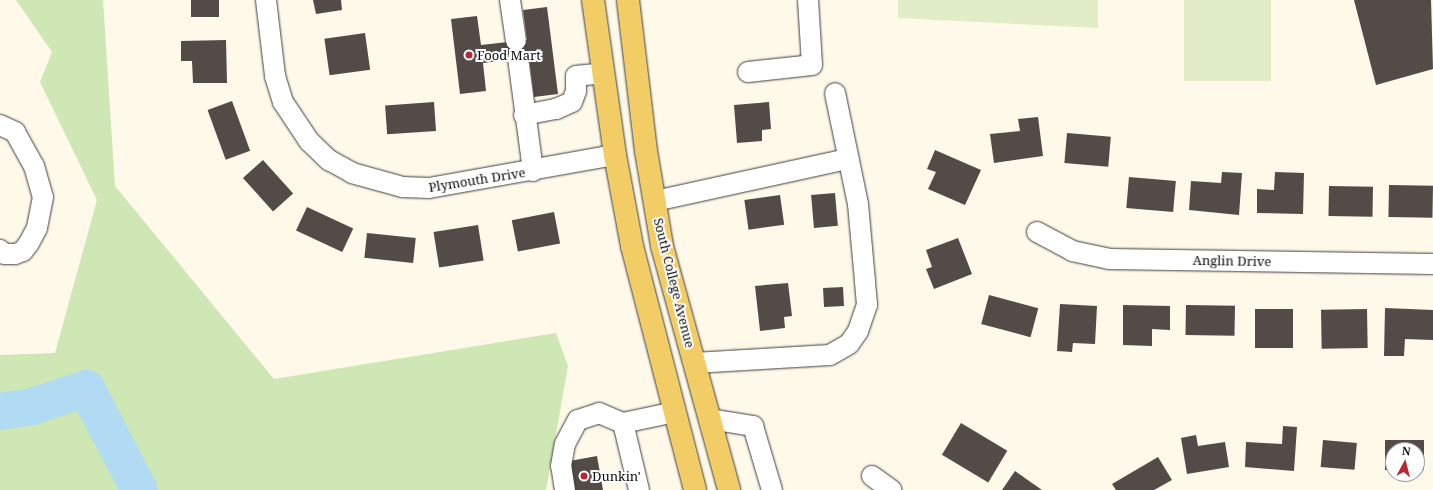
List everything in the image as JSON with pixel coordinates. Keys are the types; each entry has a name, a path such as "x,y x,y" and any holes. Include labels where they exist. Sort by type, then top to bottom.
{"main road":[{"path":"593,0 615,155 632,246 695,490"},
{"name":"South College Avenue","path":"628,0 662,246 729,490"}],"street":[{"name":"Plymouth Drive","path":"266,0 275,76 283,102 309,141 329,160 352,173 402,187 429,188 533,171 615,155"},
{"path":"510,0 524,115 533,171"},
{"path":"748,72 812,65 808,0"},
{"path":"524,115 556,109 572,102 576,90 576,76 604,73"},
{"path":"694,363 820,356 839,352 849,344 858,331 867,305 858,204 835,93"},
{"path":"0,125 14,132 34,166 43,197 37,228 23,251 15,254 4,254 0,250"},
{"path":"655,201 848,159"},
{"name":"Anglin Drive","path":"1037,232 1072,251 1109,259 1433,264"},
{"path":"565,490 561,466 565,444 578,420 599,413 623,423 675,412"},
{"path":"710,419 753,426 772,490"},
{"path":"623,423 639,490"},
{"path":"872,476 891,490"}],"green space":[{"path":"16,0 103,0 115,186 274,379 556,333 568,366 546,490 0,490 0,355 55,353 97,200 40,82 52,52"},
{"path":"898,0 1098,0 1098,28 898,18"},
{"path":"1184,0 1271,0 1271,81 1184,81"}],"building":[{"path":"191,0 219,0 219,17 191,17"},
{"path":"313,0 341,0 342,10 316,14"},
{"path":"1354,0 1431,0 1433,69 1376,85"},
{"path":"547,7 558,94 534,97 529,57 483,63 486,91 460,94 451,19 477,16 481,45 527,40 523,10"},
{"path":"365,33 370,70 330,75 324,39"},
{"path":"226,40 227,83 193,83 192,61 181,61 181,41"},
{"path":"232,101 250,151 226,160 208,110"},
{"path":"434,102 436,131 387,134 385,105"},
{"path":"769,102 771,129 762,130 762,141 737,143 734,105"},
{"path":"1038,117 1043,156 994,163 990,134 1020,131 1018,119"},
{"path":"1067,133 1111,137 1108,167 1064,163"},
{"path":"935,150 981,170 965,205 928,189 936,172 927,169"},
{"path":"263,160 293,193 273,212 243,178"},
{"path":"1222,172 1242,173 1239,215 1189,210 1191,181 1221,183"},
{"path":"1275,172 1304,173 1303,214 1257,213 1257,189 1274,190"},
{"path":"1129,177 1176,181 1173,212 1126,208"},
{"path":"1389,185 1433,186 1432,218 1388,217"},
{"path":"1329,186 1373,187 1372,217 1328,216"},
{"path":"835,193 838,226 814,228 811,195"},
{"path":"780,195 784,225 749,230 744,200"},
{"path":"307,207 353,229 342,252 296,231"},
{"path":"554,212 560,243 518,252 512,220"},
{"path":"478,225 484,261 439,268 434,232"},
{"path":"367,233 416,238 413,263 364,258"},
{"path":"958,238 972,274 934,289 926,269 932,267 926,250"},
{"path":"788,283 792,316 784,317 785,328 760,331 755,286"},
{"path":"843,287 844,306 824,307 823,288"},
{"path":"989,295 1038,308 1030,337 981,324"},
{"path":"1060,304 1097,306 1095,344 1073,343 1072,352 1057,351"},
{"path":"1123,305 1170,306 1170,330 1152,329 1152,346 1123,345"},
{"path":"1186,305 1235,306 1234,336 1185,335"},
{"path":"1385,308 1433,310 1433,340 1405,339 1404,356 1384,356"},
{"path":"1255,309 1293,309 1293,348 1255,348"},
{"path":"1367,309 1368,348 1322,349 1321,310"},
{"path":"961,423 1007,451 988,483 942,455"},
{"path":"1283,426 1297,427 1294,471 1245,467 1246,442 1282,444"},
{"path":"1196,435 1198,446 1225,442 1229,467 1187,474 1181,438"},
{"path":"1323,440 1357,443 1355,470 1321,467"},
{"path":"1385,440 1424,440 1424,442 1385,442"},
{"name":"Dunkin'","path":"597,456 603,490 569,490 564,462"},
{"path":"1158,457 1172,480 1154,490 1116,490 1112,484"},
{"path":"1015,471 1042,490 1002,490"}],"waterway":[{"path":"0,411 31,406 86,388 139,490"}],"place":[{"name":"Food Mart","path":"469,55"},
{"name":"Dunkin'","path":"584,476"}]}
